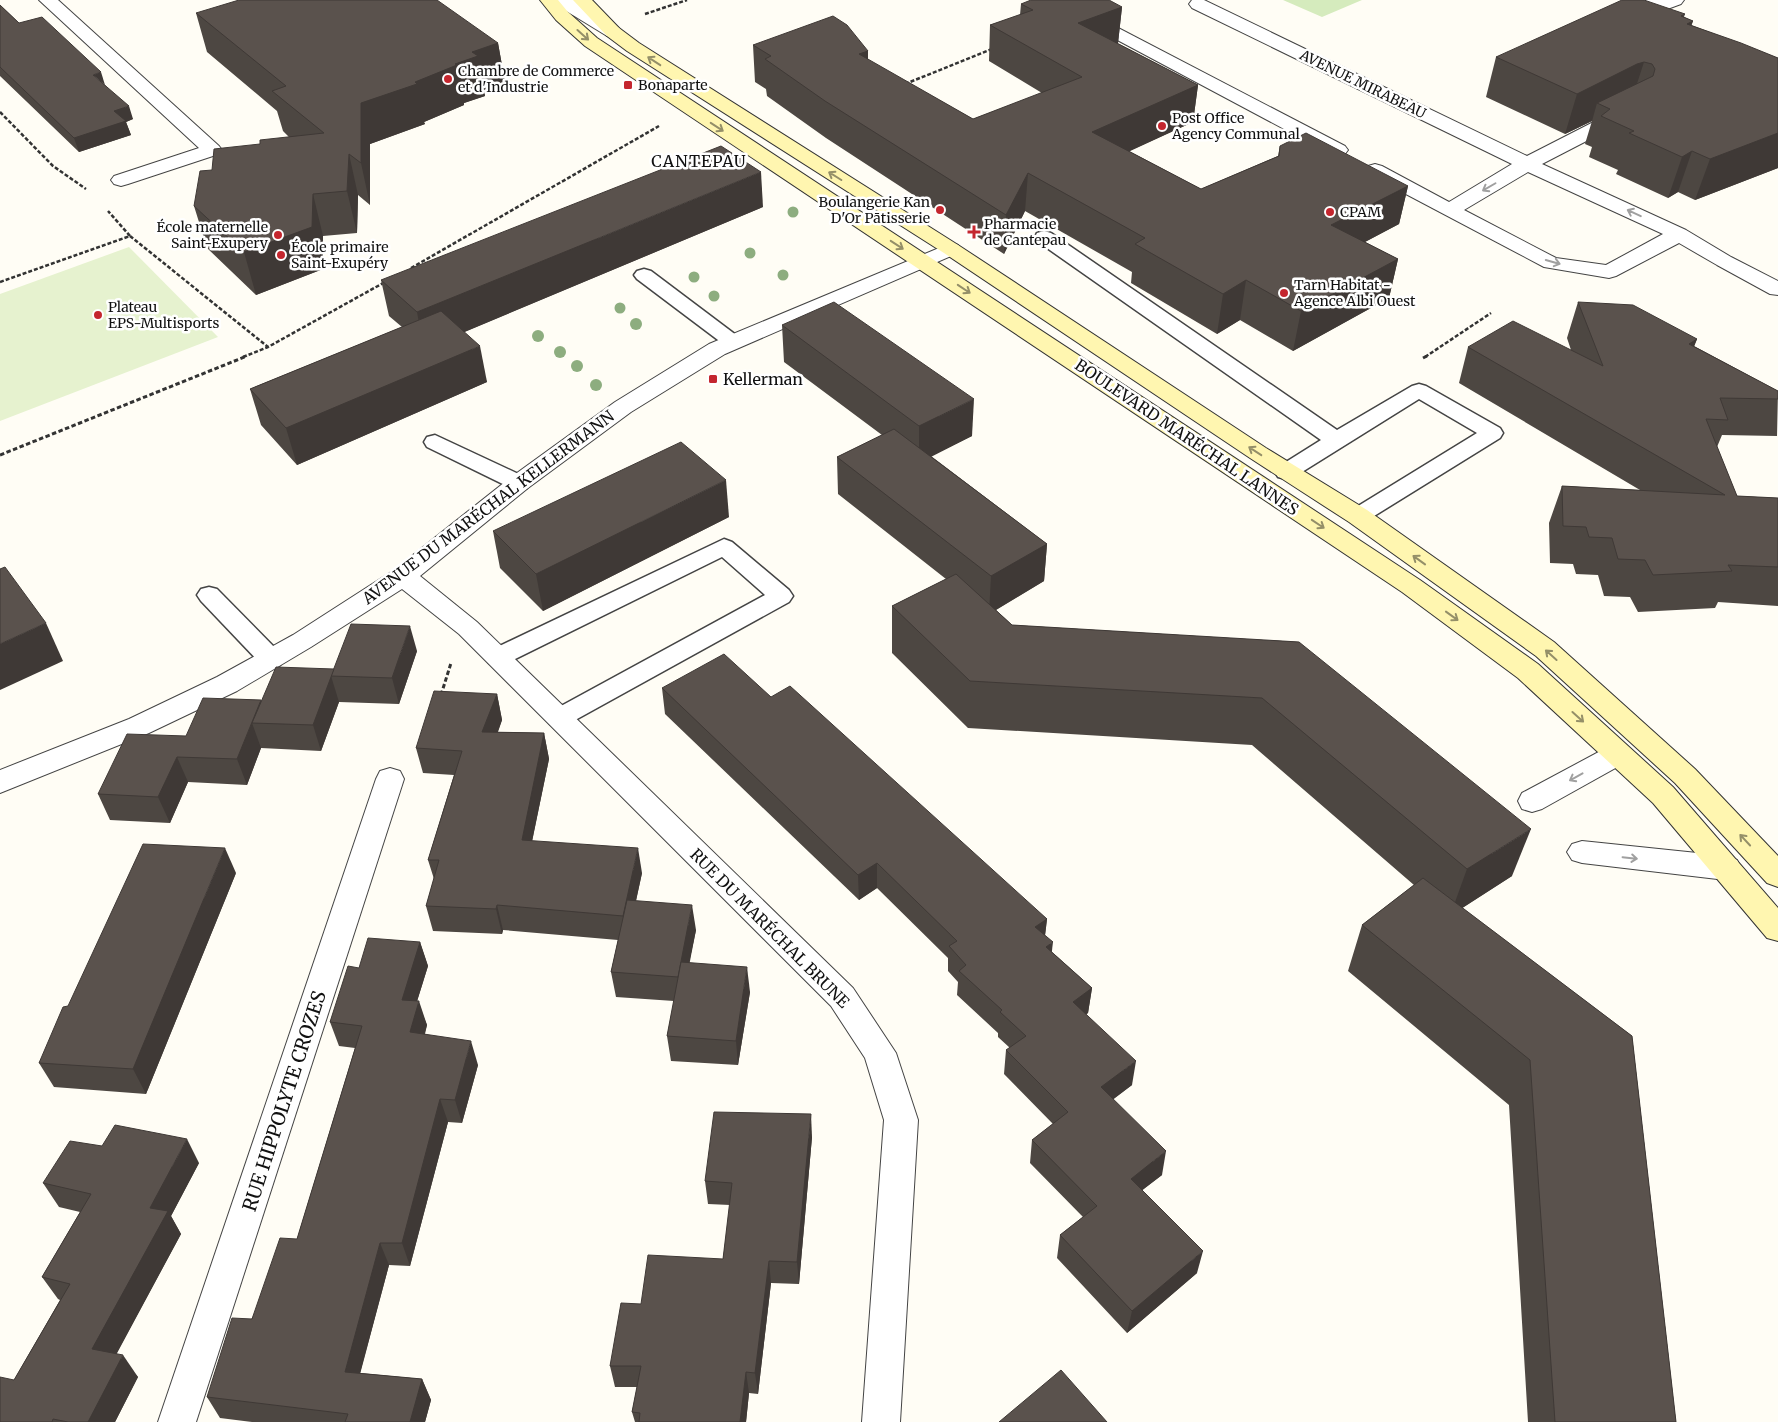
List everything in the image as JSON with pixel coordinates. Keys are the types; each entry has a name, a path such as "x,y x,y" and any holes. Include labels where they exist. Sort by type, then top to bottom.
{"main road":[{"name":"BOULEVARD MARÉCHAL LANNES","path":"549,0 562,16 591,42 1411,586 1528,671 1663,795 1778,929"},
{"name":"BOULEVARD MARÉCHAL LANNES","path":"582,0 613,32 666,68 951,249 1286,472 1358,516 1545,649 1685,776 1778,875"}],"street":[{"path":"48,0 212,150 120,180"},
{"path":"565,0 569,5 613,32"},
{"path":"1646,0 1662,6 1676,0"},
{"name":"AVENUE MIRABEAU","path":"1198,4 1527,164 1679,234"},
{"path":"1099,23 1551,263 1609,272 1679,234 1724,261 1778,289"},
{"path":"1449,210 1527,164 1632,110"},
{"name":"AVENUE DU MARÉCHAL KELLERMANN","path":"0,782 139,726 227,684 302,641 403,576 519,483 623,407 717,349 951,249"},
{"name":"RUE DU MARÉCHAL BRUNE","path":"403,576 468,628 842,997 880,1053 901,1120 881,1422"},
{"path":"1532,801 1618,754"},
{"name":"RUE HIPPOLYTE CROZES","path":"177,1422 390,779"},
{"path":"1582,852 1726,868"}],"lane":[{"path":"1044,237 1336,440"},
{"path":"644,274 733,342"},
{"path":"1286,472 1419,390 1492,433 1358,516"},
{"path":"434,442 519,483"},
{"path":"498,658 724,547 781,596 559,718"},
{"path":"209,594 271,659"}],"path":[{"path":"898,87 996,48"},
{"path":"0,112 53,166 90,191"},
{"path":"405,272 656,127 700,116"},
{"path":"107,210 130,236 268,347"},
{"path":"0,282 130,236"},
{"path":"0,455 268,347 388,281"},
{"path":"1419,390 1406,368 1491,313"},
{"path":"441,697 458,644 468,628"}],"green space":[{"path":"1283,0 1362,0 1322,17"},
{"name":"Plateau EPS-Multisports","path":"129,247 218,337 0,421 0,294"}],"building":[{"path":"239,0 437,0 498,43 472,52 478,56 415,82 417,84 361,103 361,163 349,154 347,191 313,194 312,227 244,252 194,206 200,171 212,170 214,149 260,144 260,140 324,133 272,91 286,86 196,13"},
{"path":"1031,0 1109,0 1122,7 1078,23 1198,85 1092,132 1201,189 1279,156 1280,146 1306,133 1408,186 1331,225 1398,259 1301,311 1246,280 1223,294 1135,244 1145,238 1028,173 1006,215 825,101 765,59 771,56 753,45 833,16 847,25 868,51 859,54 973,119 1082,77 990,25 1033,10 1021,4"},
{"path":"1622,0 1644,0 1685,14 1681,16 1693,21 1687,24 1778,58 1778,133 1710,159 1692,151 1682,157 1629,133 1634,131 1601,116 1610,109 1597,103 1653,76 1655,69 1652,64 1644,62 1637,64 1577,94 1496,57"},
{"path":"0,5 19,23 42,17 101,72 93,75 129,106 114,111 126,121 74,138 0,67"},
{"path":"721,146 761,172 417,312 381,280"},
{"path":"834,302 974,399 919,426 782,325"},
{"path":"1578,302 1633,305 1697,339 1689,344 1778,391 1778,399 1720,398 1728,420 1706,419 1737,496 1778,498 1778,567 1728,565 1732,571 1653,575 1645,560 1618,559 1612,538 1589,537 1586,527 1563,526 1562,486 1725,495 1468,347 1513,321 1603,366"},
{"path":"441,311 480,346 286,428 250,389"},
{"path":"894,429 1047,544 991,576 837,457"},
{"path":"681,442 726,480 536,574 493,531"},
{"path":"5,567 46,623 0,644 0,569"},
{"path":"956,574 1012,625 1299,642 1531,829 1467,869 1262,698 970,681 892,606"},
{"path":"351,624 410,626 392,678 331,676"},
{"path":"724,654 771,697 790,686 1047,919 1035,927 1053,942 1046,947 1092,988 1073,1002 1136,1061 1101,1087 1166,1151 1131,1179 1203,1251 1132,1311 1060,1235 1097,1206 1032,1140 1068,1112 1006,1050 1026,1036 1000,1012 1002,1010 959,971 966,965 949,946 957,941 877,863 858,875 662,688"},
{"path":"276,667 334,669 313,725 252,723"},
{"path":"434,691 497,694 482,732 544,733 522,840 638,848 623,916 497,905 496,909 426,906 439,860 428,860 462,751 416,748"},
{"path":"203,698 261,700 237,759 177,757 158,797 98,794 127,734 186,736"},
{"path":"143,844 225,848 133,1069 39,1063 63,1007 68,1006"},
{"path":"1423,878 1632,1036 1676,1422 1555,1422 1530,1060 1362,925"},
{"path":"627,900 692,905 678,977 611,972"},
{"path":"368,938 420,942 402,1000 419,1001 410,1032 471,1041 455,1100 440,1099 402,1243 380,1243 345,1372 422,1379 410,1422 345,1422 348,1414 207,1397 232,1318 252,1319 280,1238 297,1239 362,1026 330,1022 348,966 359,968"},
{"path":"681,962 747,967 736,1041 667,1036"},
{"path":"714,1112 811,1114 797,1262 769,1261 755,1373 746,1372 740,1422 639,1422 640,1413 632,1412 641,1366 610,1366 621,1303 641,1304 648,1255 723,1259 732,1183 705,1181"},
{"path":"115,1125 187,1139 150,1208 168,1211 92,1349 123,1355 88,1422 68,1422 53,1419 52,1422 0,1422 0,1377 14,1380 70,1284 42,1277 91,1194 43,1183 70,1141 102,1146"},
{"path":"1061,1370 1107,1422 999,1422"}],"place":[{"name":"Chambre de Commerce et d'Industrie","path":"448,79"},
{"name":"Bonaparte","path":"628,85"},
{"name":"Post Office Agency Communal","path":"1162,126"},
{"name":"Boulangerie Kan D'Or Pātisserie","path":"940,210"},
{"name":"CPAM","path":"1330,212"},
{"name":"Pharmacie de Cantepau","path":"974,232"},
{"name":"École maternelle Saint-Exupery","path":"278,235"},
{"name":"École primaire Saint-Exupéry","path":"281,255"},
{"name":"Tarn Habitat - Agence Albi Ouest","path":"1284,293"},
{"name":"Plateau EPS-Multisports","path":"98,315"},
{"name":"Kellerman","path":"713,379"}],"district":[{"name":"CANTEPAU","path":"699,161"}]}
